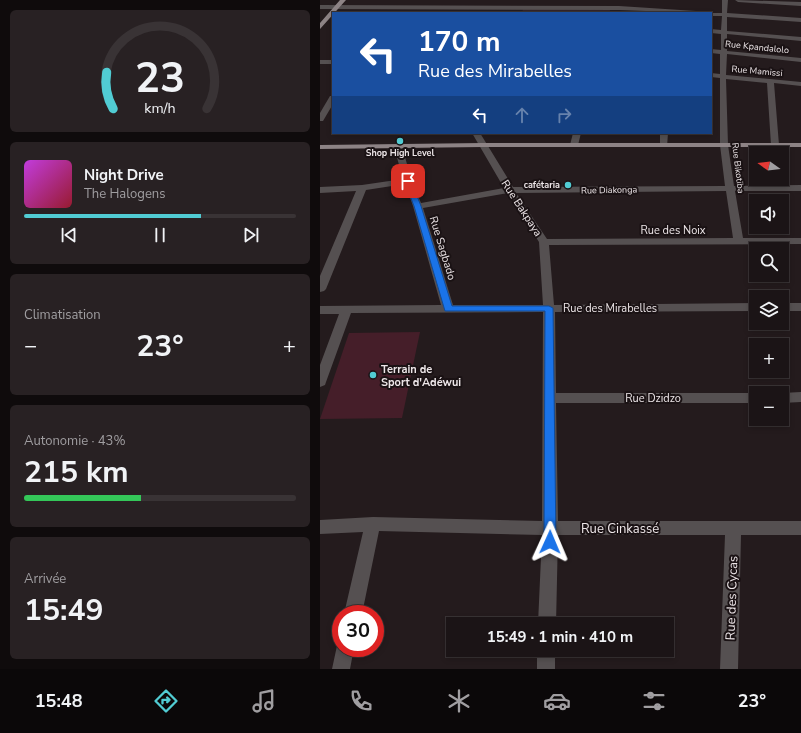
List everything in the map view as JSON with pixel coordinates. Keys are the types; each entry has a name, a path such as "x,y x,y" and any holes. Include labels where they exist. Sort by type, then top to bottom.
{"main road":[{"path":"320,19 325,8 336,0"},
{"path":"335,12 343,0"},
{"path":"320,27 332,15"},
{"path":"320,147 483,145 801,145"}],"street":[{"path":"391,11 396,0"},
{"path":"518,10 522,0"},
{"path":"618,10 620,0"},
{"name":"Rue Bikotiba","path":"725,0 723,76 724,145 738,241"},
{"path":"738,0 779,1 801,4"},
{"path":"325,8 391,11 675,9 691,12"},
{"path":"712,14 801,20"},
{"path":"712,31 801,39"},
{"name":"Rue Kpandalolo","path":"712,51 801,60"},
{"path":"320,62 332,62"},
{"name":"Rue Mamissi","path":"712,75 801,84"},
{"path":"770,81 775,145"},
{"path":"322,116 332,100"},
{"path":"322,116 332,113"},
{"name":"Rue Bakpaya","path":"477,134 510,190 544,242 549,308 550,528 547,617"},
{"path":"574,145 577,134"},
{"path":"664,134 664,145"},
{"name":"Rue Sagbado","path":"398,147 408,181 418,206 448,309"},
{"path":"320,190 362,188 408,181"},
{"path":"320,289 362,188"},
{"name":"Rue Diakonga","path":"418,206 510,190 801,188"},
{"name":"Rue des Noix","path":"544,242 801,241"},
{"name":"Rue des Mirabelles","path":"320,310 749,307"},
{"path":"789,307 801,307"},
{"path":"320,382 346,310"},
{"name":"Rue Dzidzo","path":"549,398 749,398"},
{"path":"789,398 801,398"},
{"path":"355,605 373,524"},
{"name":"Rue Cinkassé","path":"320,527 373,524 550,528 801,528"},
{"name":"Rue des Cycas","path":"729,669 734,528"},
{"path":"341,669 344,657"},
{"path":"546,657 546,669"}],"shaded area":[{"path":"611,8 609,12 522,12 523,9"},
{"name":"Terrain de Sport d'Adéwui","path":"420,332 402,418 320,419 349,333"}],"place":[{"name":"Shop High Level","path":"400,141"},
{"name":"cafétaria","path":"568,185"},
{"name":"Terrain de Sport d'Adéwui","path":"373,375"}],"route":[{"path":"408,181 418,206 448,309 549,308 550,542"}]}
